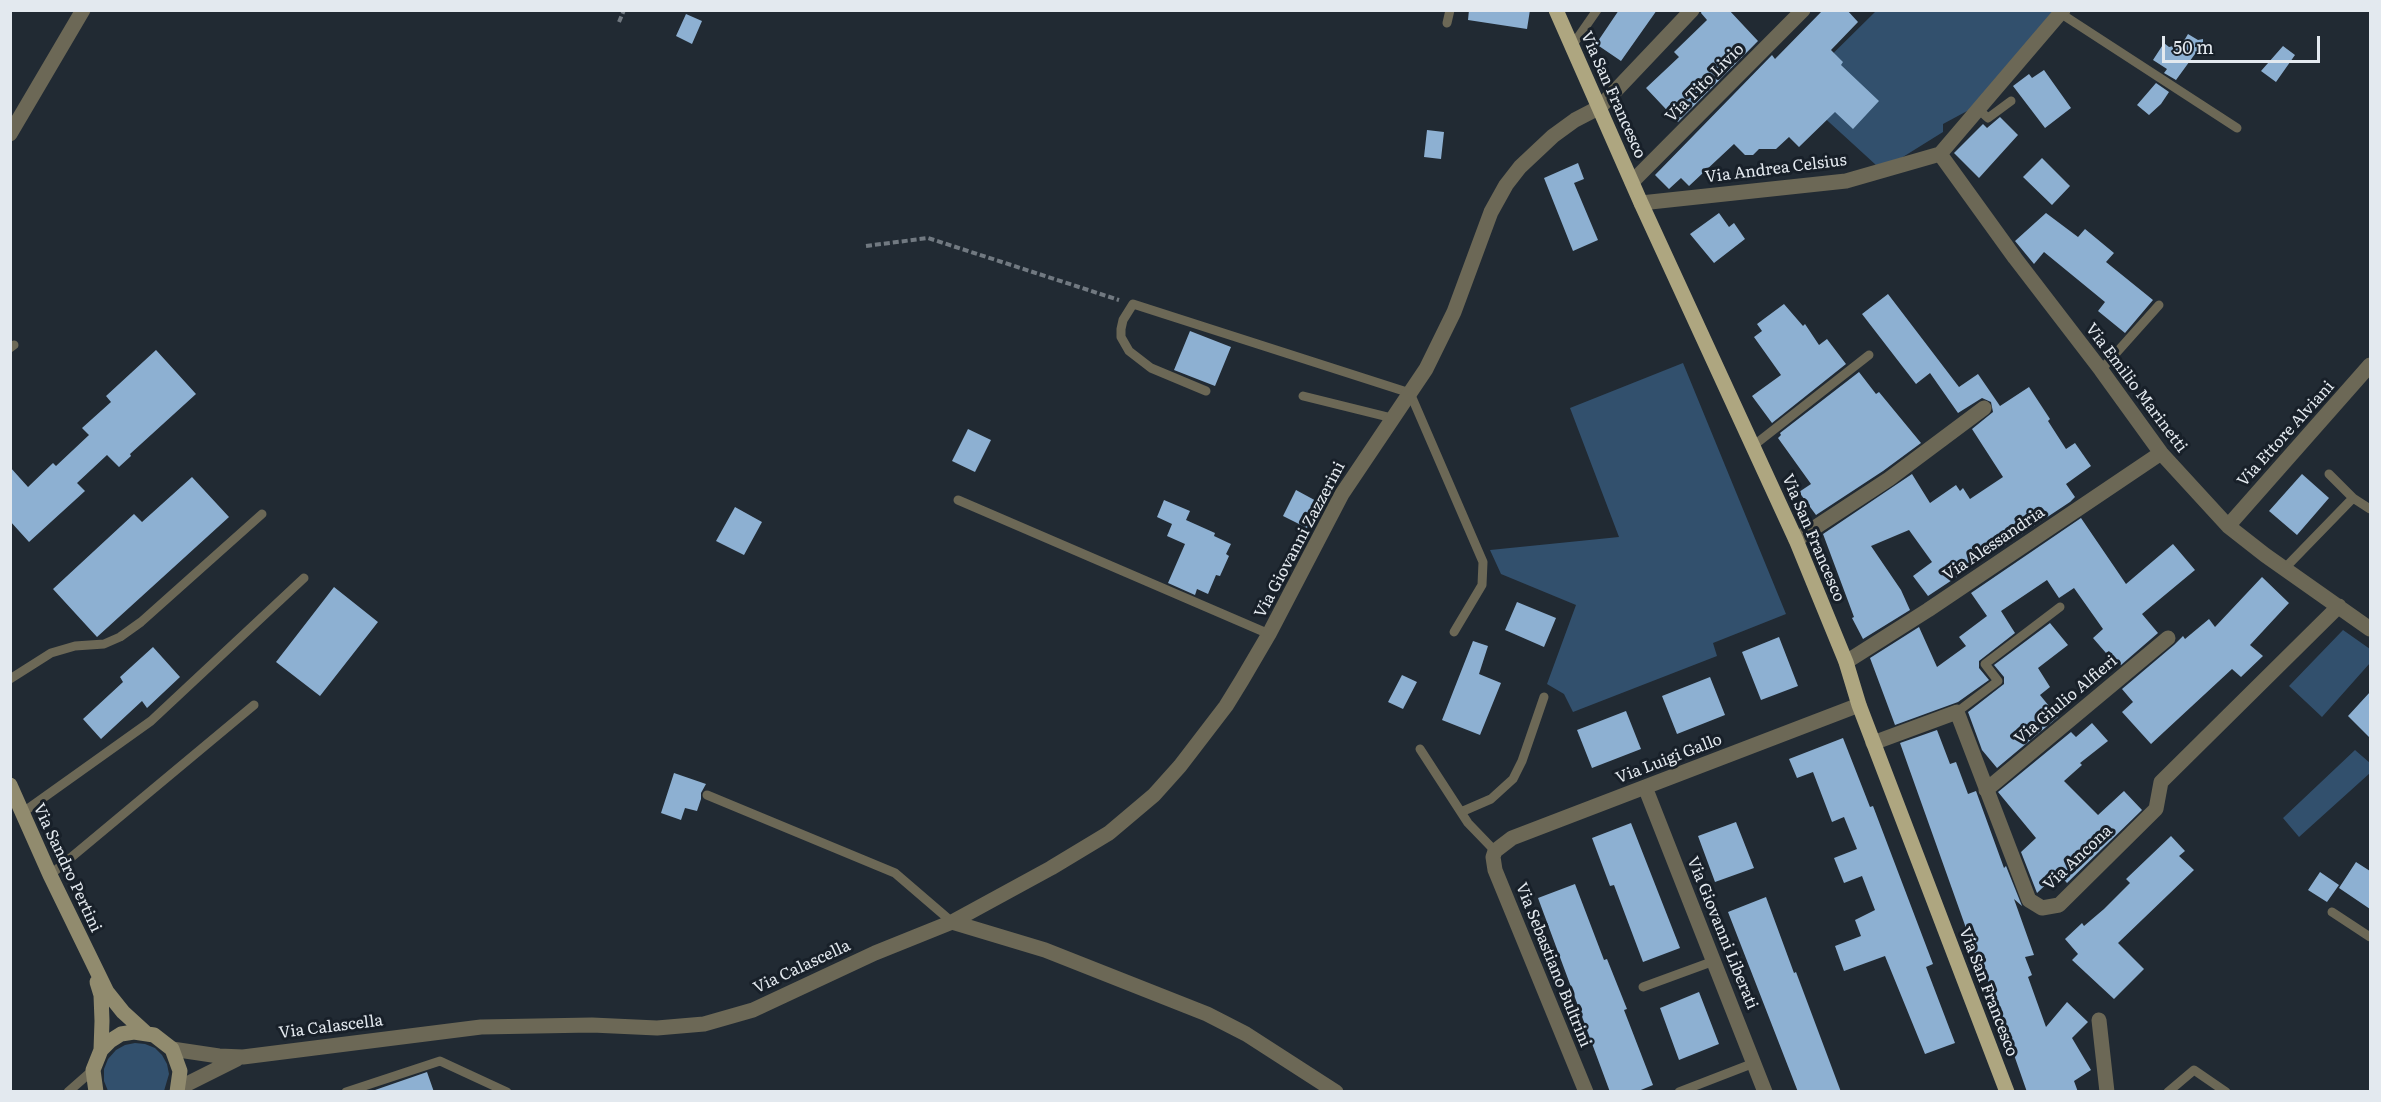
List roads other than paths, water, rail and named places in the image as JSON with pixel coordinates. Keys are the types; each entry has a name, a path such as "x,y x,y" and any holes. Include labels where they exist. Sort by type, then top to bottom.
{"main road":[{"name":"Via San Francesco","path":"1556,10 1641,203 1796,540 1846,662 1859,705 2007,1092"},
{"name":"Via Sandro Pertini","path":"10,785 50,875 112,999 146,1033 160,1039 172,1049"},
{"name":"Via Sandro Pertini","path":"93,965 101,995 101,1050 93,1070 96,1092"},
{"path":"101,1050 121,1034 146,1033"},
{"path":"172,1049 180,1071 178,1090"}],"street":[{"path":"10,134 83,10"},
{"name":"Via Giovanni Zazzerini","path":"952,922 1075,854 1109,832 1144,805 1180,766 1220,715 1269,634 1342,494 1410,393 1444,333 1491,212 1506,184 1553,136 1575,120 1600,107 1692,10"},
{"name":"Via Tito Livio","path":"1632,182 1803,10"},
{"path":"1940,154 2061,12"},
{"name":"Via Andrea Celsius","path":"1641,203 1846,181 1940,154"},
{"name":"Via Emilio Marinetti","path":"1940,154 2160,453 2228,526 2370,629"},
{"name":"Via Ettore Alviani","path":"2228,526 2370,365"},
{"path":"1796,540 1889,479 1984,408"},
{"name":"Via Alessandria","path":"1846,662 1928,610 2160,453"},
{"name":"Via Ancona","path":"1957,712 2029,900 2042,908 2059,905 2156,808 2162,782 2339,606"},
{"name":"Via Giulio Alfieri","path":"1986,790 2168,638"},
{"name":"Via Luigi Gallo","path":"1494,851 1512,838 1859,705"},
{"path":"1874,743 1957,712"},
{"name":"Via Giovanni Liberati","path":"1645,787 1765,1092"},
{"name":"Via Sebastiano Bultrini","path":"1494,851 1495,870 1586,1092"},
{"path":"952,922 1045,950 1207,1014 1254,1039 1336,1092"},
{"name":"Via Calascella","path":"172,1049 243,1057 489,1026 592,1024 657,1028 704,1024 753,1010 884,950 952,922"},
{"path":"2099,1020 2107,1092"},
{"name":"Via Calascella","path":"178,1090 243,1057"}],"lane":[{"path":"1447,22 1450,10"},
{"path":"1572,46 1597,10"},
{"path":"2061,12 2237,128"},
{"path":"1978,109 1988,118 2011,101"},
{"path":"1206,391 1151,368 1128,351 1121,337 1121,329 1123,320 1133,304 1410,393 1483,562 1482,585 1454,632"},
{"path":"2101,370 2159,305"},
{"path":"1753,446 1869,355"},
{"path":"1303,396 1392,418"},
{"path":"2329,474 2353,498 2370,509"},
{"path":"2284,568 2353,498"},
{"path":"958,500 1269,634"},
{"path":"10,679 51,653 75,646 104,644 120,637 141,622 262,514"},
{"path":"22,813 151,722 304,578"},
{"path":"1957,712 1998,681 1985,664 2060,607"},
{"path":"1461,812 1491,799 1513,778 1522,761 1544,697"},
{"path":"50,875 254,705"},
{"path":"1420,749 1461,812 1477,834 1494,851"},
{"path":"707,795 895,873 952,922"},
{"path":"2332,912 2370,937"},
{"path":"1643,987 1714,961"},
{"path":"346,1092 440,1061 507,1092"},
{"path":"1679,1092 1754,1063"},
{"path":"68,1092 93,1070"},
{"path":"2168,1092 2194,1070 2226,1092"}]}
